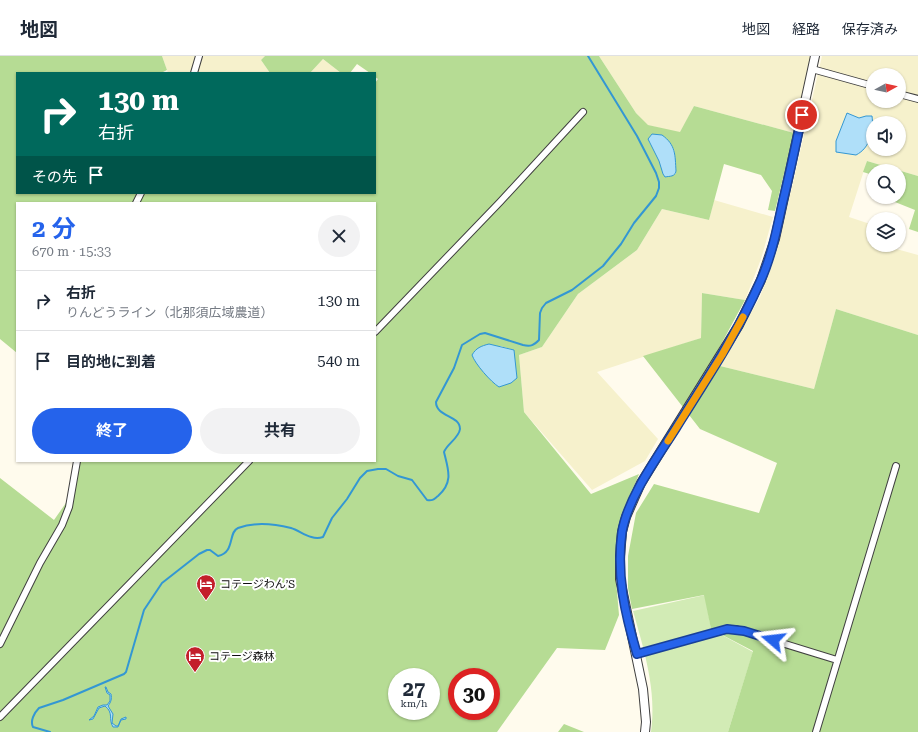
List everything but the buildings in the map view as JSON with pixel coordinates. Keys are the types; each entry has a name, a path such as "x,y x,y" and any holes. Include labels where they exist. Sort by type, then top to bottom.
{"street":[{"path":"194,72 199,56"},
{"path":"645,732 646,722 643,689 637,654 629,626 620,579 622,532 626,517 641,484 739,325 761,280 775,239 815,56"},
{"path":"812,69 866,84"},
{"path":"906,96 918,99"},
{"path":"376,331 500,202 583,112"},
{"path":"0,644 40,563 62,525 69,507 78,462"},
{"path":"0,717 248,462"},
{"path":"816,732 896,466"},
{"path":"637,654 727,629 736,629 837,660"}],"shaded area":[{"path":"162,56 265,56 261,60 269,72 168,72"},
{"path":"599,56 811,56 794,133 694,106 680,133 647,125 636,113"},
{"path":"822,56 918,56 918,176 906,172 906,164 877,164 867,161 849,217 866,223 866,252 906,252 918,255 918,335 836,309 814,389 720,366 760,297 781,235"},
{"path":"323,59 340,72 311,72"},
{"path":"714,200 773,217 761,259 745,300 702,293 701,338 597,372 658,439 645,461 592,490 524,412 519,355 542,347 578,294 637,250 662,209 709,220"}],"green space":[{"path":"0,56 162,56 167,70 163,72 16,72 16,194 376,194 376,82 378,79 376,78 376,72 369,72 357,64 351,72 340,72 323,59 311,72 269,72 261,60 265,56 599,56 636,113 648,125 680,132 694,106 794,133 775,211 768,210 772,191 761,175 724,164 709,220 662,209 637,250 578,294 542,347 519,355 524,412 591,494 639,474 620,522 617,537 615,568 619,615 605,650 557,648 497,732 0,732 0,478 54,520 68,500 76,462 376,462 376,202 16,202 16,352 0,339","holes":["649,142 674,149 676,174 663,174 660,161","500,346 514,350 482,369 474,360"]},
{"path":"867,161 877,164 866,164 866,173 863,172"},
{"path":"906,172 918,176 918,232 909,229 915,210 900,204 906,204"},
{"path":"702,293 745,300 712,361 720,366 814,389 836,309 918,335 918,732 728,732 753,651 711,629 704,595 632,609 628,588 628,556 636,513 654,484 759,513 777,463 700,429 643,356 701,338"},
{"path":"705,595 711,629 753,652 728,732 651,732 651,686 633,611"},
{"path":"564,724 584,732 558,732"}],"water":[{"path":"847,113 859,118 866,116 866,147 861,152 856,155 836,152 836,141"},
{"path":"652,134 662,135 670,143 675,155 676,171 673,175 665,177 663,174 659,161 648,139"},
{"path":"489,344 514,350 517,378 511,383 499,387 476,363 472,355 477,349"},
{"path":"105,687 111,694 111,700 108,706 113,714 112,723 118,726 121,719 126,717 126,719 121,720 118,727 113,727 111,721 109,711 105,706 99,708 93,719 89,720 94,716 98,707 107,705 110,701 110,695 107,693"}],"waterway":[{"path":"50,732 33,727 33,717 39,708 63,700 124,674 126,672 144,610 162,583 199,554 207,550 210,550 218,556 223,554 227,551 233,534 238,528 258,524 278,525 295,529 314,538 323,537 332,518 347,499 360,478 367,471 378,469 386,469 398,476 412,480 427,500 433,500 443,491 448,480 448,470 444,452 458,435 460,429 459,424 456,421 440,411 436,402 454,368 462,345 480,334 485,333 526,346 536,343 539,340 540,313 542,308 546,303 572,290 603,266 621,244 634,223 656,196 659,188 656,173 637,136 588,56"}],"slow traffic":[{"path":"668,441 722,355 743,317"}],"place":[{"name":"コテージわん’S","path":"206,601"},
{"name":"コテージ森林","path":"195,673"}],"route":[{"path":"773,640 736,629 727,629 637,654 625,607 620,579 620,556 622,532 626,517 641,484 722,355 739,325 761,280 775,239 802,115"}]}
